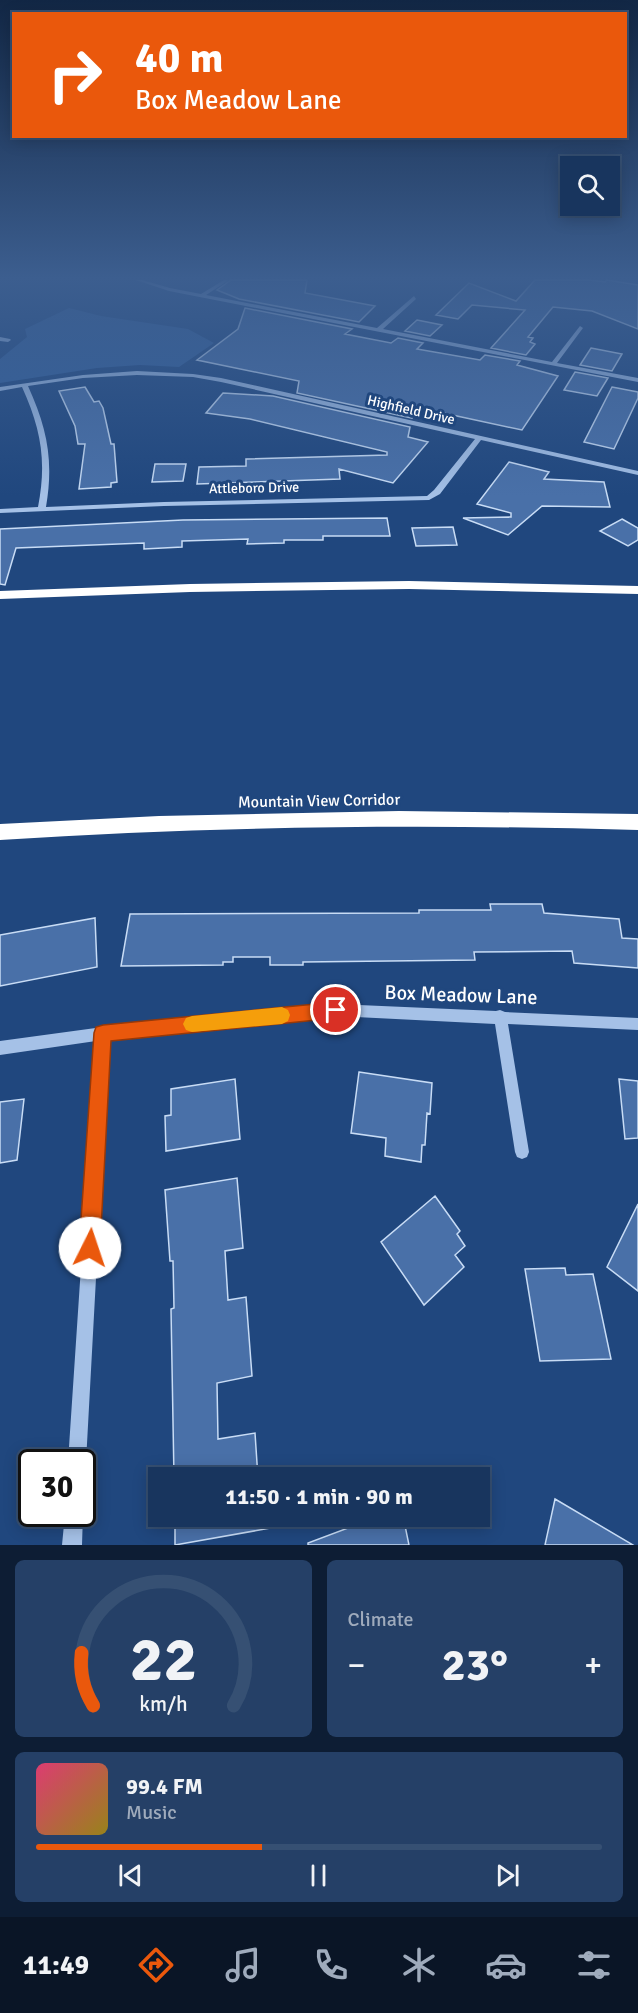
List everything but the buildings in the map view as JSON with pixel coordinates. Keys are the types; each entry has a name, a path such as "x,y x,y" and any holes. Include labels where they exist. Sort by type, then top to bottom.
{"highway":[{"path":"0,595 190,588 386,586 638,590"},
{"name":"Mountain View Corridor","path":"0,832 237,821 500,818 638,822"}],"street":[{"path":"492,352 638,380"},
{"path":"553,364 562,352"},
{"name":"Highfield Drive","path":"0,389 105,373 183,374 220,380 638,473"},
{"path":"24,385 45,437 47,472 42,508"},
{"name":"Attleboro Drive","path":"0,511 429,498 479,438"},
{"name":"Box Meadow Lane","path":"0,1048 103,1033 336,1010 638,1024"},
{"path":"500,1016 522,1152"},
{"path":"78,1449 103,1033"},
{"path":"72,1545 73,1527"}],"shaded area":[{"path":"8,352 201,352 179,367 140,365 97,368 0,383 0,359"}],"slow traffic":[{"path":"192,1024 282,1015"}],"route":[{"path":"90,1248 103,1033 336,1010"}]}
